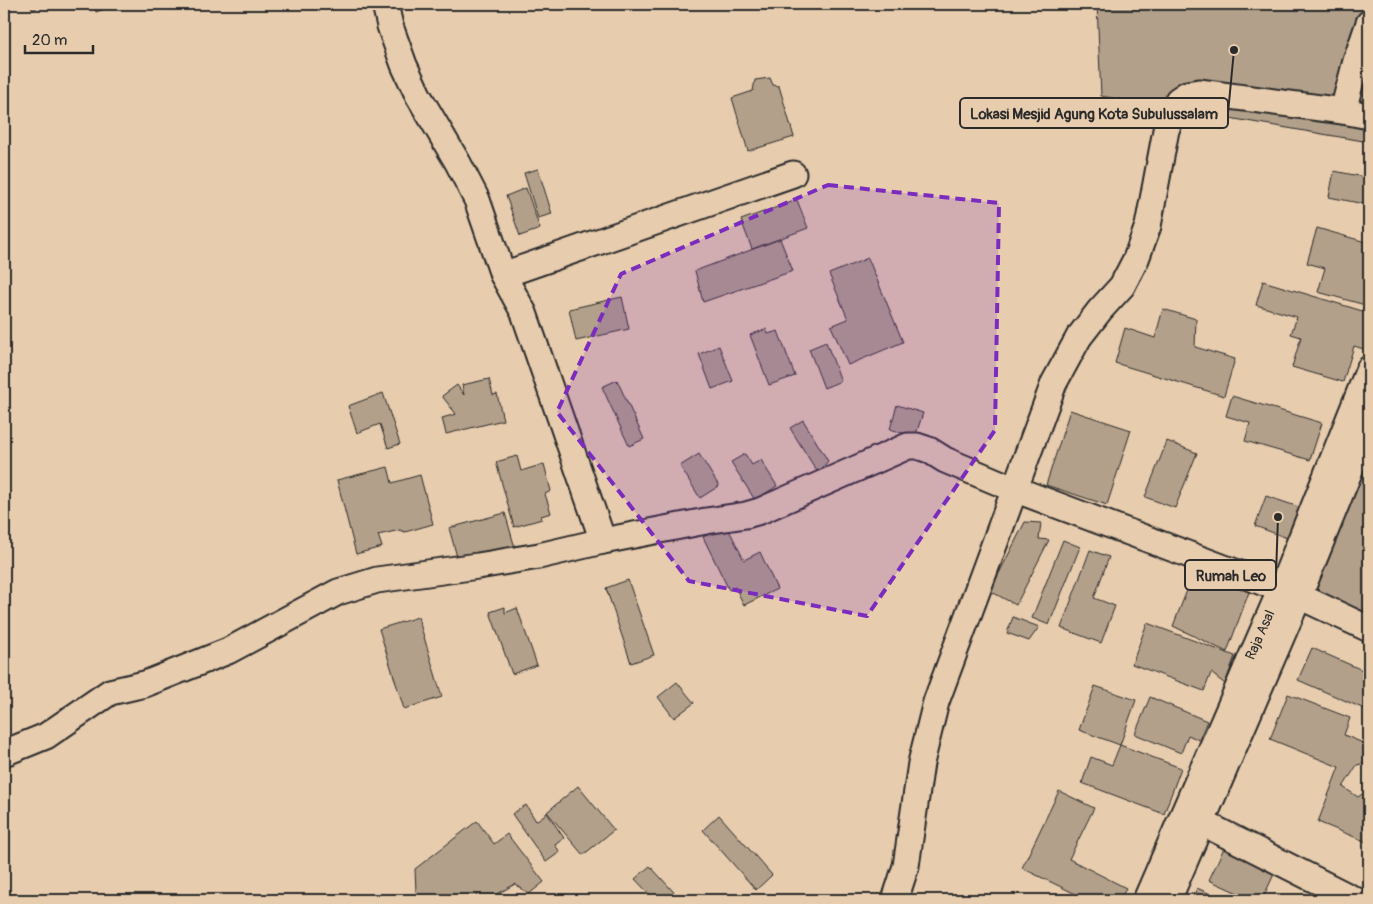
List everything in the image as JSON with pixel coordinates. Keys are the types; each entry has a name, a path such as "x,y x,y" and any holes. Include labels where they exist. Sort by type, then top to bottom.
{"street":[{"path":"385,4 390,26 404,65 418,95 458,163 477,200 503,275 524,313 603,541"},
{"path":"1342,111 1369,24"},
{"path":"895,900 906,866 921,763 936,702 1054,383 1078,337 1122,286 1136,260 1148,226 1166,130 1178,100 1186,94 1199,92 1369,116"},
{"path":"503,275 793,174"},
{"name":"Raja Asal","path":"1168,900 1201,822 1290,592 1369,368"},
{"name":"Raja Asal","path":"1146,900 1369,423"},
{"path":"4,752 46,736 110,692 145,684 228,651 338,592 378,580 521,559 603,541 746,515 760,511 908,446 917,446 929,450 945,460 1014,489 1290,592 1369,629"},
{"path":"1201,822 1355,900"}],"highlighted area":[{"path":"828,185 999,203 995,430 867,616 689,581 557,412 621,274"}],"building":[{"path":"29,4 42,4 33,10"},
{"path":"94,4 118,4 96,12"},
{"path":"1097,4 1369,4 1369,142 1101,96"},
{"path":"770,78 773,85 779,86 794,137 748,151 732,98 753,91 755,80"},
{"path":"538,169 552,214 538,218 524,173"},
{"path":"1334,171 1369,178 1369,205 1329,197"},
{"path":"526,188 540,229 520,236 506,196"},
{"path":"797,200 808,228 752,249 741,220"},
{"path":"1317,228 1369,243 1369,306 1318,292 1325,268 1307,263"},
{"path":"780,239 793,271 703,302 695,271"},
{"path":"868,258 903,342 848,365 831,326 848,319 829,274"},
{"path":"1263,281 1369,313 1369,343 1367,350 1354,346 1343,382 1292,367 1301,337 1291,334 1297,317 1256,305"},
{"path":"622,297 629,329 576,341 569,309"},
{"path":"1163,309 1196,319 1195,347 1235,359 1224,396 1115,363 1125,328 1155,338"},
{"path":"766,329 768,334 778,331 795,376 769,385 750,335"},
{"path":"826,342 841,381 824,388 809,349"},
{"path":"719,346 733,381 712,389 699,354"},
{"path":"489,379 493,395 497,394 503,420 446,434 442,418 456,414 442,396 457,385 464,395 462,385"},
{"path":"617,380 644,439 629,446 602,387"},
{"path":"383,393 400,444 388,448 380,424 357,433 348,406"},
{"path":"1232,396 1322,423 1310,460 1245,441 1250,423 1226,416"},
{"path":"897,405 923,413 915,437 890,429"},
{"path":"1070,410 1131,430 1107,505 1046,485"},
{"path":"803,420 828,461 818,473 790,428"},
{"path":"1167,441 1197,453 1175,508 1145,497"},
{"path":"699,454 719,486 700,498 680,466"},
{"path":"745,454 752,465 761,460 777,486 755,500 731,462"},
{"path":"517,456 521,471 544,464 551,491 545,494 551,513 541,516 542,519 514,527 496,462"},
{"path":"388,467 392,483 420,475 433,524 405,532 400,530 378,535 382,547 356,554 337,480"},
{"path":"1354,473 1368,478 1369,476 1369,616 1308,604"},
{"path":"1266,496 1302,508 1290,539 1255,526"},
{"path":"505,513 515,548 459,564 449,528"},
{"path":"1025,522 1041,523 1039,539 1049,540 1016,605 990,591"},
{"path":"727,526 744,560 760,552 777,589 744,605 735,587 729,590 703,537"},
{"path":"1063,540 1080,547 1049,625 1032,618"},
{"path":"1090,550 1109,557 1094,598 1115,606 1101,643 1061,628"},
{"path":"1195,570 1249,592 1227,652 1173,626"},
{"path":"628,580 654,655 631,663 606,588"},
{"path":"505,607 505,613 517,608 537,665 512,674 490,612"},
{"path":"418,617 442,697 404,709 379,629"},
{"path":"1013,617 1039,627 1029,641 1007,633"},
{"path":"1147,623 1235,656 1225,684 1211,673 1204,691 1132,664"},
{"path":"1312,648 1369,673 1369,711 1298,680"},
{"path":"677,682 694,703 674,718 658,697"},
{"path":"1095,686 1136,700 1120,745 1079,730"},
{"path":"1288,694 1350,718 1344,735 1368,745 1366,763 1357,765 1343,787 1358,797 1369,789 1369,843 1318,822 1339,767 1270,739"},
{"path":"1150,697 1207,721 1199,740 1188,735 1181,753 1135,734"},
{"path":"1120,745 1181,768 1164,814 1082,783 1091,757 1112,765"},
{"path":"578,786 614,830 583,855 547,812"},
{"path":"1059,791 1094,808 1069,859 1126,888 1120,900 1088,900 1022,868"},
{"path":"526,805 536,821 547,813 564,838 555,845 560,852 546,862 512,814"},
{"path":"719,815 772,875 756,890 703,830"},
{"path":"477,821 494,844 507,834 544,882 529,894 515,884 487,900 422,900 416,892 415,869"},
{"path":"1224,848 1275,872 1262,900 1253,900 1209,880"},
{"path":"650,866 681,900 655,900 635,879"},
{"path":"1197,888 1224,900 1192,900"}],"place":[{"name":"Lokasi Mesjid Agung Kota Subulussalam","path":"1234,50"},
{"name":"Rumah Leo","path":"1278,517"}]}
